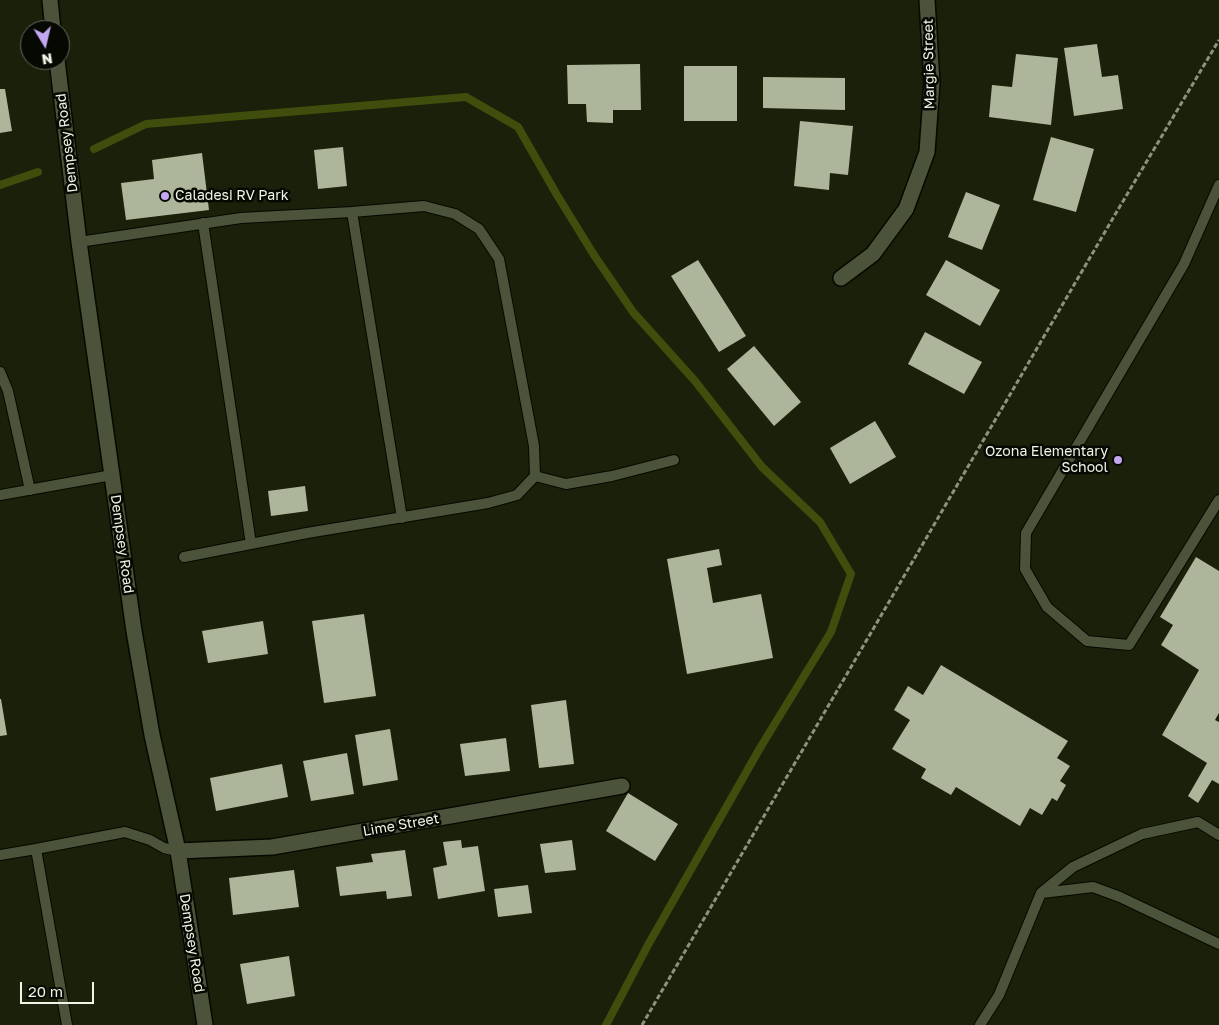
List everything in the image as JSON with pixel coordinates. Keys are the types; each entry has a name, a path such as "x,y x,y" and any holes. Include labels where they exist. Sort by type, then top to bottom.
{"street":[{"path":"50,0 52,20"},
{"name":"Margie Street","path":"841,278 872,254 906,209 927,152 932,83 927,0"},
{"name":"Dempsey Road","path":"58,70 79,242 136,640 152,735 178,851 205,1025"},
{"name":"Lime Street","path":"178,851 272,847 622,786"}],"lane":[{"path":"1219,185 1184,264 1026,533 1025,569 1047,607 1086,642 1129,645 1219,500"},
{"path":"79,242 241,218 424,206 454,214 479,229 499,259 534,446 535,476 516,495 488,503 184,557"},
{"path":"352,212 402,518"},
{"path":"203,223 251,544"},
{"path":"0,372 8,391 30,490"},
{"path":"535,476 566,484 612,476 674,460"},
{"path":"0,495 112,475"},
{"path":"980,1025 999,995 1040,893 1073,868 1142,834 1198,822 1219,835"},
{"path":"0,855 36,850 125,832 150,840 164,848 178,851"},
{"path":"36,850 67,1025"},
{"path":"1040,893 1093,887 1120,897 1219,944"}],"path":[{"path":"642,1025 1116,212 1219,40"}],"building":[{"path":"1097,44 1102,77 1118,75 1123,109 1074,116 1064,48"},
{"path":"1016,54 1058,58 1051,125 989,117 992,85 1012,87"},
{"path":"640,64 641,110 613,110 613,123 587,122 586,104 568,104 567,65"},
{"path":"684,66 737,66 737,121 684,121"},
{"path":"763,77 845,78 845,110 763,108"},
{"path":"0,89 5,89 12,131 0,133"},
{"path":"800,121 853,126 848,175 830,173 829,190 794,186"},
{"path":"1051,137 1094,149 1076,212 1033,200"},
{"path":"343,147 347,186 318,189 314,150"},
{"name":"Caladesi RV Park","path":"202,153 209,210 126,220 121,183 154,179 152,160"},
{"path":"966,192 1000,205 982,250 948,237"},
{"path":"698,260 746,336 719,352 671,276"},
{"path":"946,260 1000,290 980,326 926,295"},
{"path":"925,332 982,362 964,394 908,364"},
{"path":"754,346 801,402 774,426 727,369"},
{"path":"875,421 896,457 850,484 830,448"},
{"path":"305,486 308,511 271,516 268,491"},
{"path":"719,549 722,565 707,568 713,603 761,594 773,658 687,674 667,559"},
{"path":"1196,557 1219,571 1219,713 1215,720 1219,722 1219,784 1212,780 1198,803 1188,796 1207,763 1162,735 1199,670 1161,645 1173,625 1160,617"},
{"path":"364,614 376,696 324,703 312,621"},
{"path":"263,621 268,654 208,663 202,631"},
{"path":"941,665 1068,741 1057,758 1070,766 1060,781 1066,785 1057,801 1052,798 1042,815 1030,808 1020,826 956,787 951,795 921,778 926,769 892,749 910,720 894,710 908,686 923,695"},
{"path":"0,699 7,735 0,736"},
{"path":"566,700 574,764 539,768 531,705"},
{"path":"390,729 398,780 363,786 355,735"},
{"path":"506,738 510,771 465,776 460,744"},
{"path":"347,753 354,794 311,801 303,761"},
{"path":"282,764 288,797 216,811 210,778"},
{"path":"628,793 678,824 655,861 606,831"},
{"path":"461,840 462,848 478,846 485,891 438,899 433,868 447,865 443,842"},
{"path":"572,840 576,870 545,873 540,844"},
{"path":"405,850 412,896 387,899 386,891 340,896 336,867 373,862 371,854"},
{"path":"294,870 299,907 233,915 229,878"},
{"path":"528,885 532,913 498,917 494,889"},
{"path":"289,956 295,996 247,1004 240,964"}],"waterway":[{"path":"94,149 146,124 466,97 518,127 594,255 633,312 695,381 762,467 820,522 851,574 831,632 760,748 648,945 606,1025"},
{"path":"0,185 38,172"}],"place":[{"name":"Caladesi RV Park","path":"165,196"},
{"name":"Ozona Elementary School","path":"1118,460"}]}
